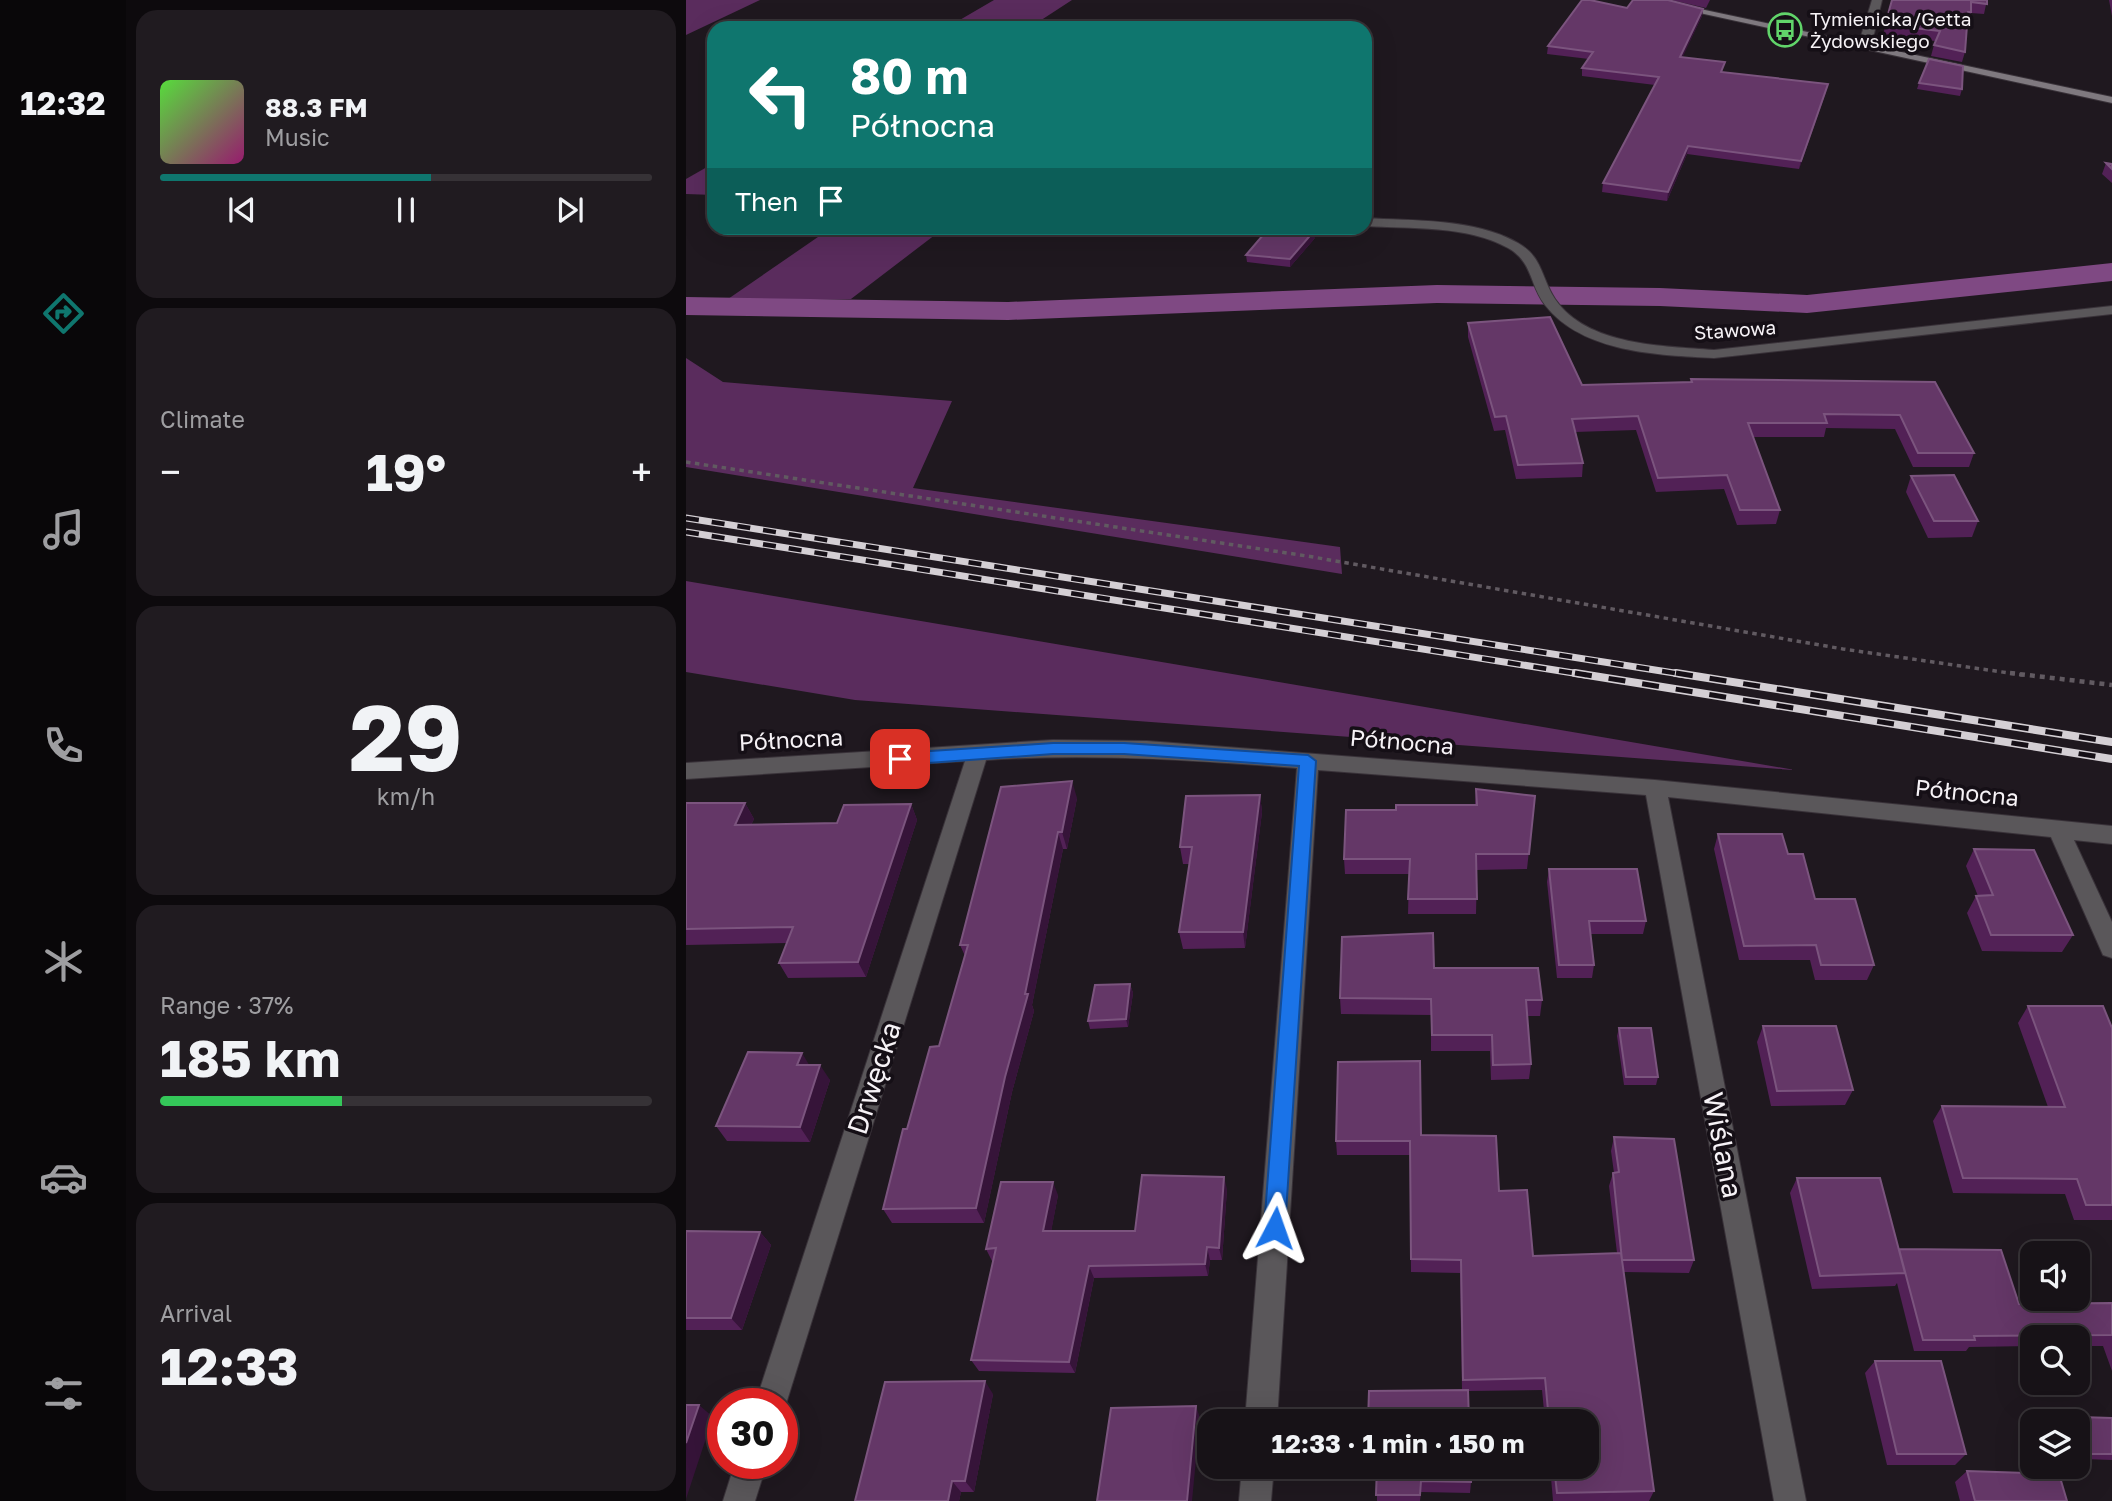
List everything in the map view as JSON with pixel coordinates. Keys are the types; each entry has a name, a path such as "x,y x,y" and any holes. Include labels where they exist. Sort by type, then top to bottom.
{"street":[{"path":"1645,0 2112,100"},
{"path":"1863,46 1868,38 1877,0"},
{"name":"Stawowa","path":"1372,222 1426,226 1488,237 1527,255 1542,279 1550,302 1578,327 1660,350 1714,354 2112,310"},
{"name":"Północna","path":"686,771 1053,748 1147,749 1655,788 2112,835"},
{"name":"Drwęcka","path":"775,1388 978,753"},
{"path":"1262,1409 1308,761"},
{"name":"Wiślana","path":"1655,788 1790,1501"},
{"path":"2058,828 2112,948"},
{"path":"739,1501 746,1479"},
{"path":"1255,1501 1257,1479"}],"path":[{"path":"686,462 1389,570 1841,647 2049,679 2112,685"}],"shaded area":[{"path":"686,0 760,0 716,21 707,21 707,25 686,35"},
{"path":"994,0 1072,0 1040,21 958,21"},
{"path":"707,167 707,195 686,194 686,179"},
{"path":"821,235 935,235 851,299 728,299"},
{"path":"686,358 723,382 952,401 913,488 1340,547 1342,574 686,467"},
{"path":"686,581 1795,770 855,700 686,672"}],"building":[{"path":"1582,0 1627,8 1633,0 1668,0 1703,9 1680,57 1725,62 1721,72 1828,84 1801,161 1688,146 1668,192 1603,183 1659,77 1582,68 1593,52 1548,46"},
{"path":"1892,0 1987,0 1987,4 1971,2 1965,52 1934,45 1940,31 1885,25"},
{"path":"1929,59 1963,66 1962,89 1919,83"},
{"path":"1263,235 1311,235 1290,259 1246,255"},
{"path":"1550,317 1582,385 1692,382 1691,379 1935,382 1974,453 1918,453 1900,415 1824,414 1827,423 1748,423 1780,510 1740,510 1727,475 1658,478 1638,416 1572,419 1583,463 1518,465 1506,416 1495,417 1468,323"},
{"path":"1954,475 1978,521 1934,521 1911,476"},
{"path":"1072,781 1062,832 1058,832 1025,994 1028,994 1005,1077 976,1208 883,1209 903,1129 907,1129 930,1047 939,1046 968,945 960,945 1001,787"},
{"path":"1476,789 1535,796 1529,854 1476,854 1477,899 1408,899 1410,859 1344,859 1346,810 1396,810 1396,805 1477,805"},
{"path":"1260,795 1243,932 1179,932 1192,847 1180,847 1186,796"},
{"path":"686,803 745,803 735,825 837,823 844,805 911,804 858,962 779,963 793,927 686,929"},
{"path":"1718,834 1782,834 1788,854 1803,854 1815,899 1855,899 1874,965 1821,965 1816,945 1744,946"},
{"path":"1974,849 2034,850 2073,935 1991,935 1976,896 1993,895"},
{"path":"1549,869 1637,869 1646,921 1589,921 1594,965 1559,965"},
{"path":"1433,933 1434,968 1538,968 1542,1000 1526,1000 1531,1064 1493,1065 1492,1035 1432,1035 1431,999 1340,998 1342,937"},
{"path":"1130,984 1126,1019 1088,1021 1095,985"},
{"path":"2028,1006 2103,1006 2112,1028 2112,1205 2086,1205 2077,1179 1963,1178 1942,1106 2065,1107"},
{"path":"1763,1026 1836,1026 1853,1090 1777,1091"},
{"path":"1619,1028 1651,1028 1658,1077 1626,1077"},
{"path":"748,1052 802,1053 797,1065 820,1065 800,1127 716,1126"},
{"path":"1420,1061 1421,1135 1496,1136 1499,1191 1527,1190 1533,1256 1621,1253 1654,1491 1557,1493 1555,1479 1599,1479 1599,1409 1548,1409 1545,1378 1463,1380 1461,1260 1411,1259 1410,1141 1336,1141 1338,1062"},
{"path":"1614,1137 1674,1139 1694,1260 1622,1260 1613,1173 1619,1172"},
{"path":"1142,1175 1224,1177 1219,1248 1207,1247 1205,1264 1089,1266 1069,1362 971,1360 996,1248 986,1249 1001,1182 1053,1182 1043,1231 1135,1231"},
{"path":"1797,1178 1880,1178 1905,1273 1820,1276"},
{"path":"686,1231 760,1232 731,1318 686,1318"},
{"path":"1899,1249 2001,1250 2020,1311 2090,1311 2090,1303 2112,1303 2112,1335 2090,1335 2090,1325 2020,1325 2020,1336 1974,1336 1975,1340 1923,1340"},
{"path":"1875,1361 1941,1361 1966,1454 1897,1454"},
{"path":"985,1381 965,1481 952,1481 948,1501 855,1501 885,1382"},
{"path":"1468,1390 1469,1409 1368,1409 1369,1391"},
{"path":"686,1405 699,1405 686,1443"},
{"path":"1196,1406 1187,1501 1097,1501 1111,1408"},
{"path":"2090,1417 2112,1418 2112,1454 2091,1454"},
{"path":"1967,1471 2020,1473 2020,1479 2060,1479 2067,1501 1975,1501"},
{"path":"1377,1479 1471,1479 1471,1482 1421,1481 1420,1495 1376,1495"}],"waterway":[{"path":"686,306 1008,311 1437,294 1660,297 1807,304 2112,272"}],"railway":[{"path":"686,518 1687,675"},
{"path":"686,532 1586,675"},
{"path":"1575,673 2112,759"},
{"path":"1676,673 2112,742"}],"place":[{"name":"Tymienicka/Getta Żydowskiego","path":"1785,30"}],"route":[{"path":"900,759 1053,748 1124,748 1308,761 1275,1228"}]}
